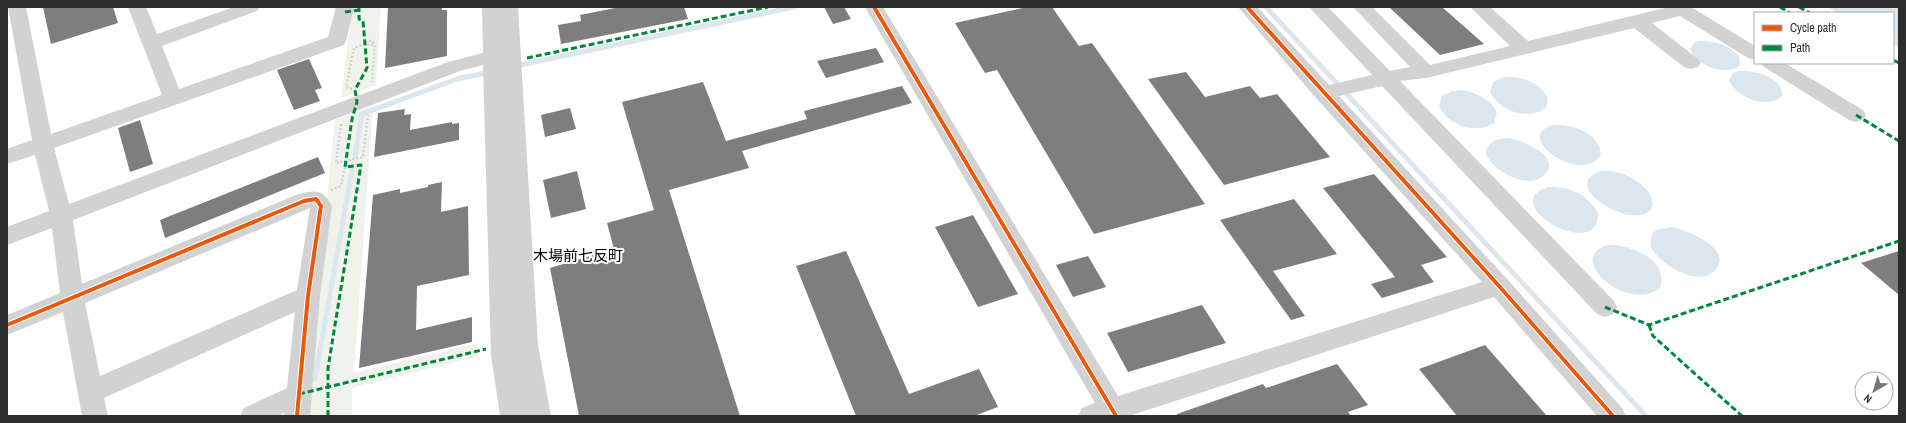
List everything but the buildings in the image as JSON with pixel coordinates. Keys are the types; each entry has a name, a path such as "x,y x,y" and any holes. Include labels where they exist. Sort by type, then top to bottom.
{"street":[{"path":"17,7 43,144 61,215 72,298 95,416"},
{"path":"137,7 173,99"},
{"path":"150,43 251,7"},
{"path":"7,157 337,41 345,7"},
{"path":"490,7 501,54 526,345 538,416"},
{"path":"509,7 501,54 503,355 513,416"},
{"path":"874,7 1106,413 1499,286"},
{"path":"1247,7 1323,93 1499,286 1613,416"},
{"path":"1318,7 1605,307"},
{"path":"1362,7 1426,72"},
{"path":"1479,7 1524,48"},
{"path":"1323,93 1404,74 1426,72 1681,9 1754,53"},
{"path":"1637,21 1691,63"},
{"path":"7,236 455,66 501,54"},
{"path":"1772,64 1856,115"},
{"path":"7,324 304,201 316,199 321,206 308,296 298,405 253,416"},
{"path":"90,392 308,296"}],"path":[{"path":"365,41 372,41 375,45"},
{"path":"316,199 340,186 345,167"}],"shaded area":[{"path":"352,7 381,7 376,85 341,98"},
{"path":"1828,7 1899,7 1899,47 1894,44 1894,12 1836,12"},
{"path":"1699,41 1716,42 1726,46 1739,56 1740,65 1734,69 1720,70 1705,65 1693,55 1690,49 1694,43"},
{"path":"1739,71 1759,73 1773,79 1781,89 1782,96 1776,100 1760,102 1752,100 1738,92 1729,80 1733,73"},
{"path":"1504,77 1524,79 1541,88 1548,99 1546,108 1531,114 1522,114 1506,109 1494,98 1490,91 1493,82"},
{"path":"1461,90 1482,97 1491,104 1497,113 1494,123 1479,128 1471,128 1455,123 1448,118 1439,105 1442,96 1453,91"},
{"path":"373,106 354,373 477,343 477,357 352,388 352,416 305,416 335,120"},
{"path":"1553,125 1576,128 1590,135 1599,146 1601,154 1592,163 1580,165 1567,162 1554,156 1545,148 1540,139 1542,131"},
{"path":"1509,138 1530,145 1544,155 1548,160 1549,166 1546,173 1531,181 1522,180 1504,173 1496,167 1486,154 1488,146 1500,139"},
{"path":"1602,171 1618,172 1642,185 1653,202 1651,210 1644,214 1630,215 1621,213 1594,197 1588,190 1587,183 1591,176"},
{"path":"1548,187 1571,190 1584,196 1598,214 1594,228 1583,233 1568,231 1553,225 1541,215 1533,205 1535,195"},
{"path":"1672,227 1697,236 1713,247 1718,254 1720,261 1716,269 1709,275 1700,277 1690,276 1671,267 1662,260 1650,246 1652,234 1656,230"},
{"path":"1607,245 1626,247 1646,255 1659,269 1661,278 1660,288 1647,294 1632,294 1618,289 1605,281 1596,271 1593,261 1596,252"}],"waterway":[{"path":"515,66 794,7"},
{"path":"1266,7 1646,416"},
{"path":"355,156 362,114 457,79 490,72"},
{"path":"315,379 352,170"}],"marked path":[{"path":"328,416 328,368 361,165 345,167 352,119 357,102 355,90 367,68 363,21 359,19 359,7"},
{"path":"527,58 768,7"},
{"path":"1780,7 1788,12"},
{"path":"1799,7 1808,12"},
{"path":"345,12 359,10"},
{"path":"1894,60 1899,63"},
{"path":"1856,115 1899,141"},
{"path":"1605,307 1649,325 1899,241"},
{"path":"1649,325 1653,336 1742,416"},
{"path":"299,394 486,349"}],"cycle path":[{"path":"874,7 1116,416"},
{"path":"1247,7 1499,286 1613,416"},
{"path":"7,325 304,201 316,199 321,206 308,296 297,416"}],"district":[{"name":"木場前七反町","path":"578,256"}]}
